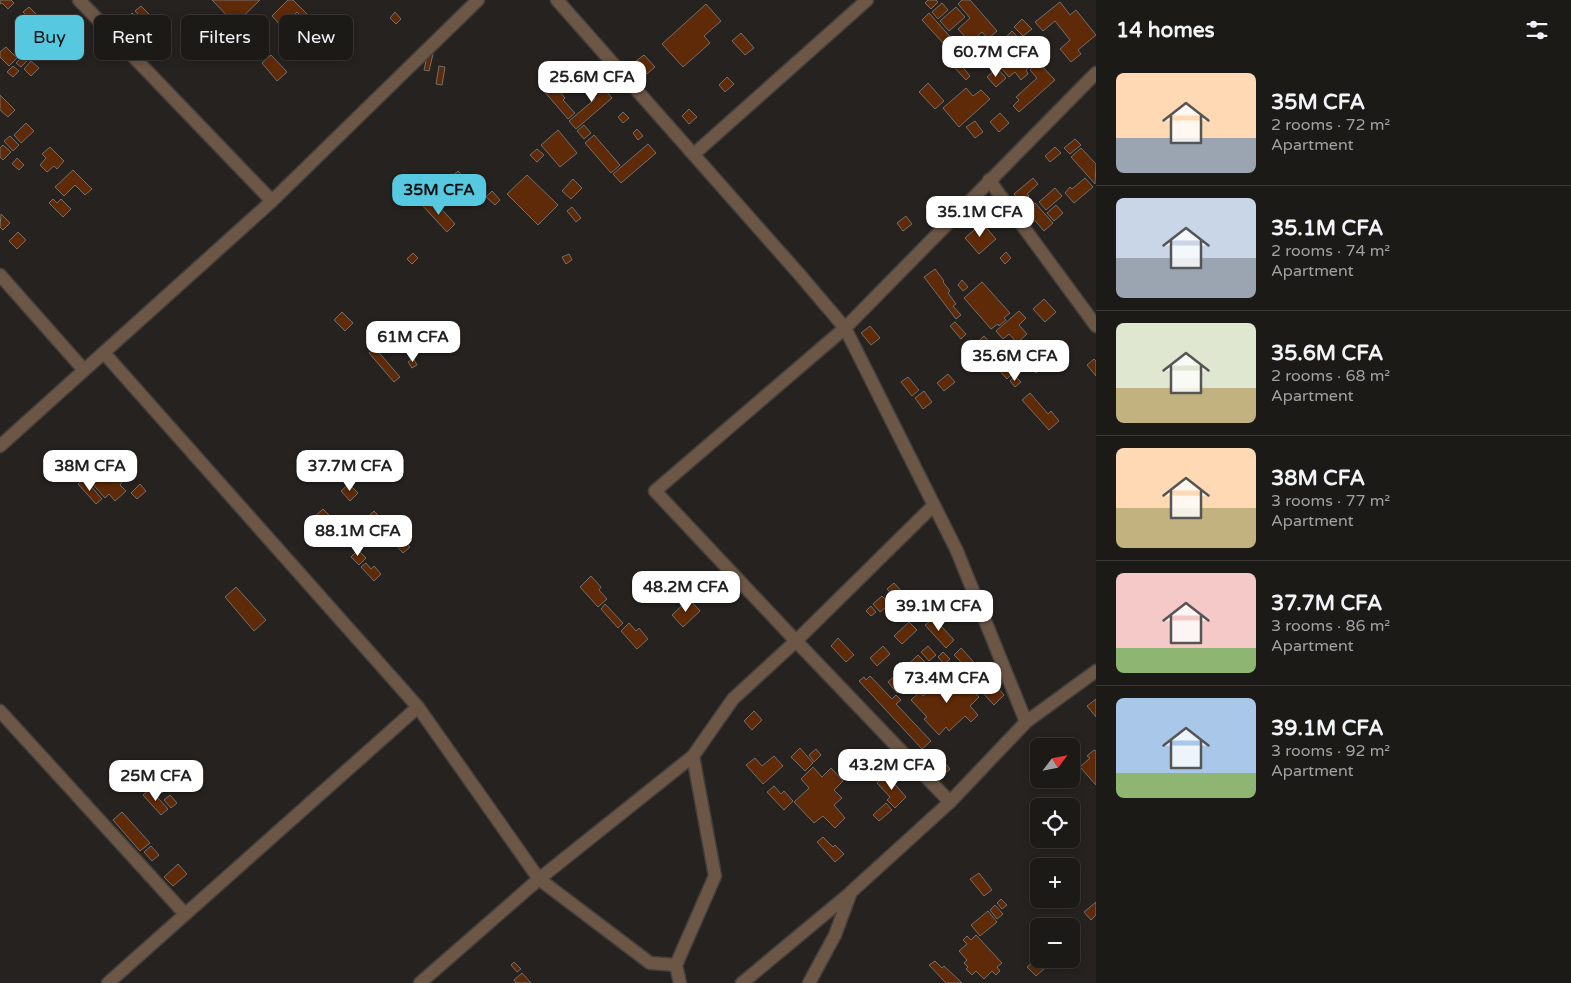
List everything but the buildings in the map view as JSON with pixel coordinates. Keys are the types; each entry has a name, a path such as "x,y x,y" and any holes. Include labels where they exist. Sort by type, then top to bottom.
{"street":[{"path":"79,0 272,201"},
{"path":"0,446 272,201 478,0"},
{"path":"557,0 845,328 957,551 1026,722"},
{"path":"694,154 867,0"},
{"path":"950,802 655,492 845,328 1096,73"},
{"path":"989,180 1096,326"},
{"path":"0,275 84,370"},
{"path":"104,353 418,707 539,879 650,963 676,965"},
{"path":"420,983 539,879 693,756 733,699 796,641 934,505"},
{"path":"742,983 851,892 950,802 1026,722 1096,670"},
{"path":"108,983 418,707"},
{"path":"0,711 185,914"},
{"path":"680,983 676,965 714,876 693,756"},
{"path":"809,983 835,935 851,892"}]}
